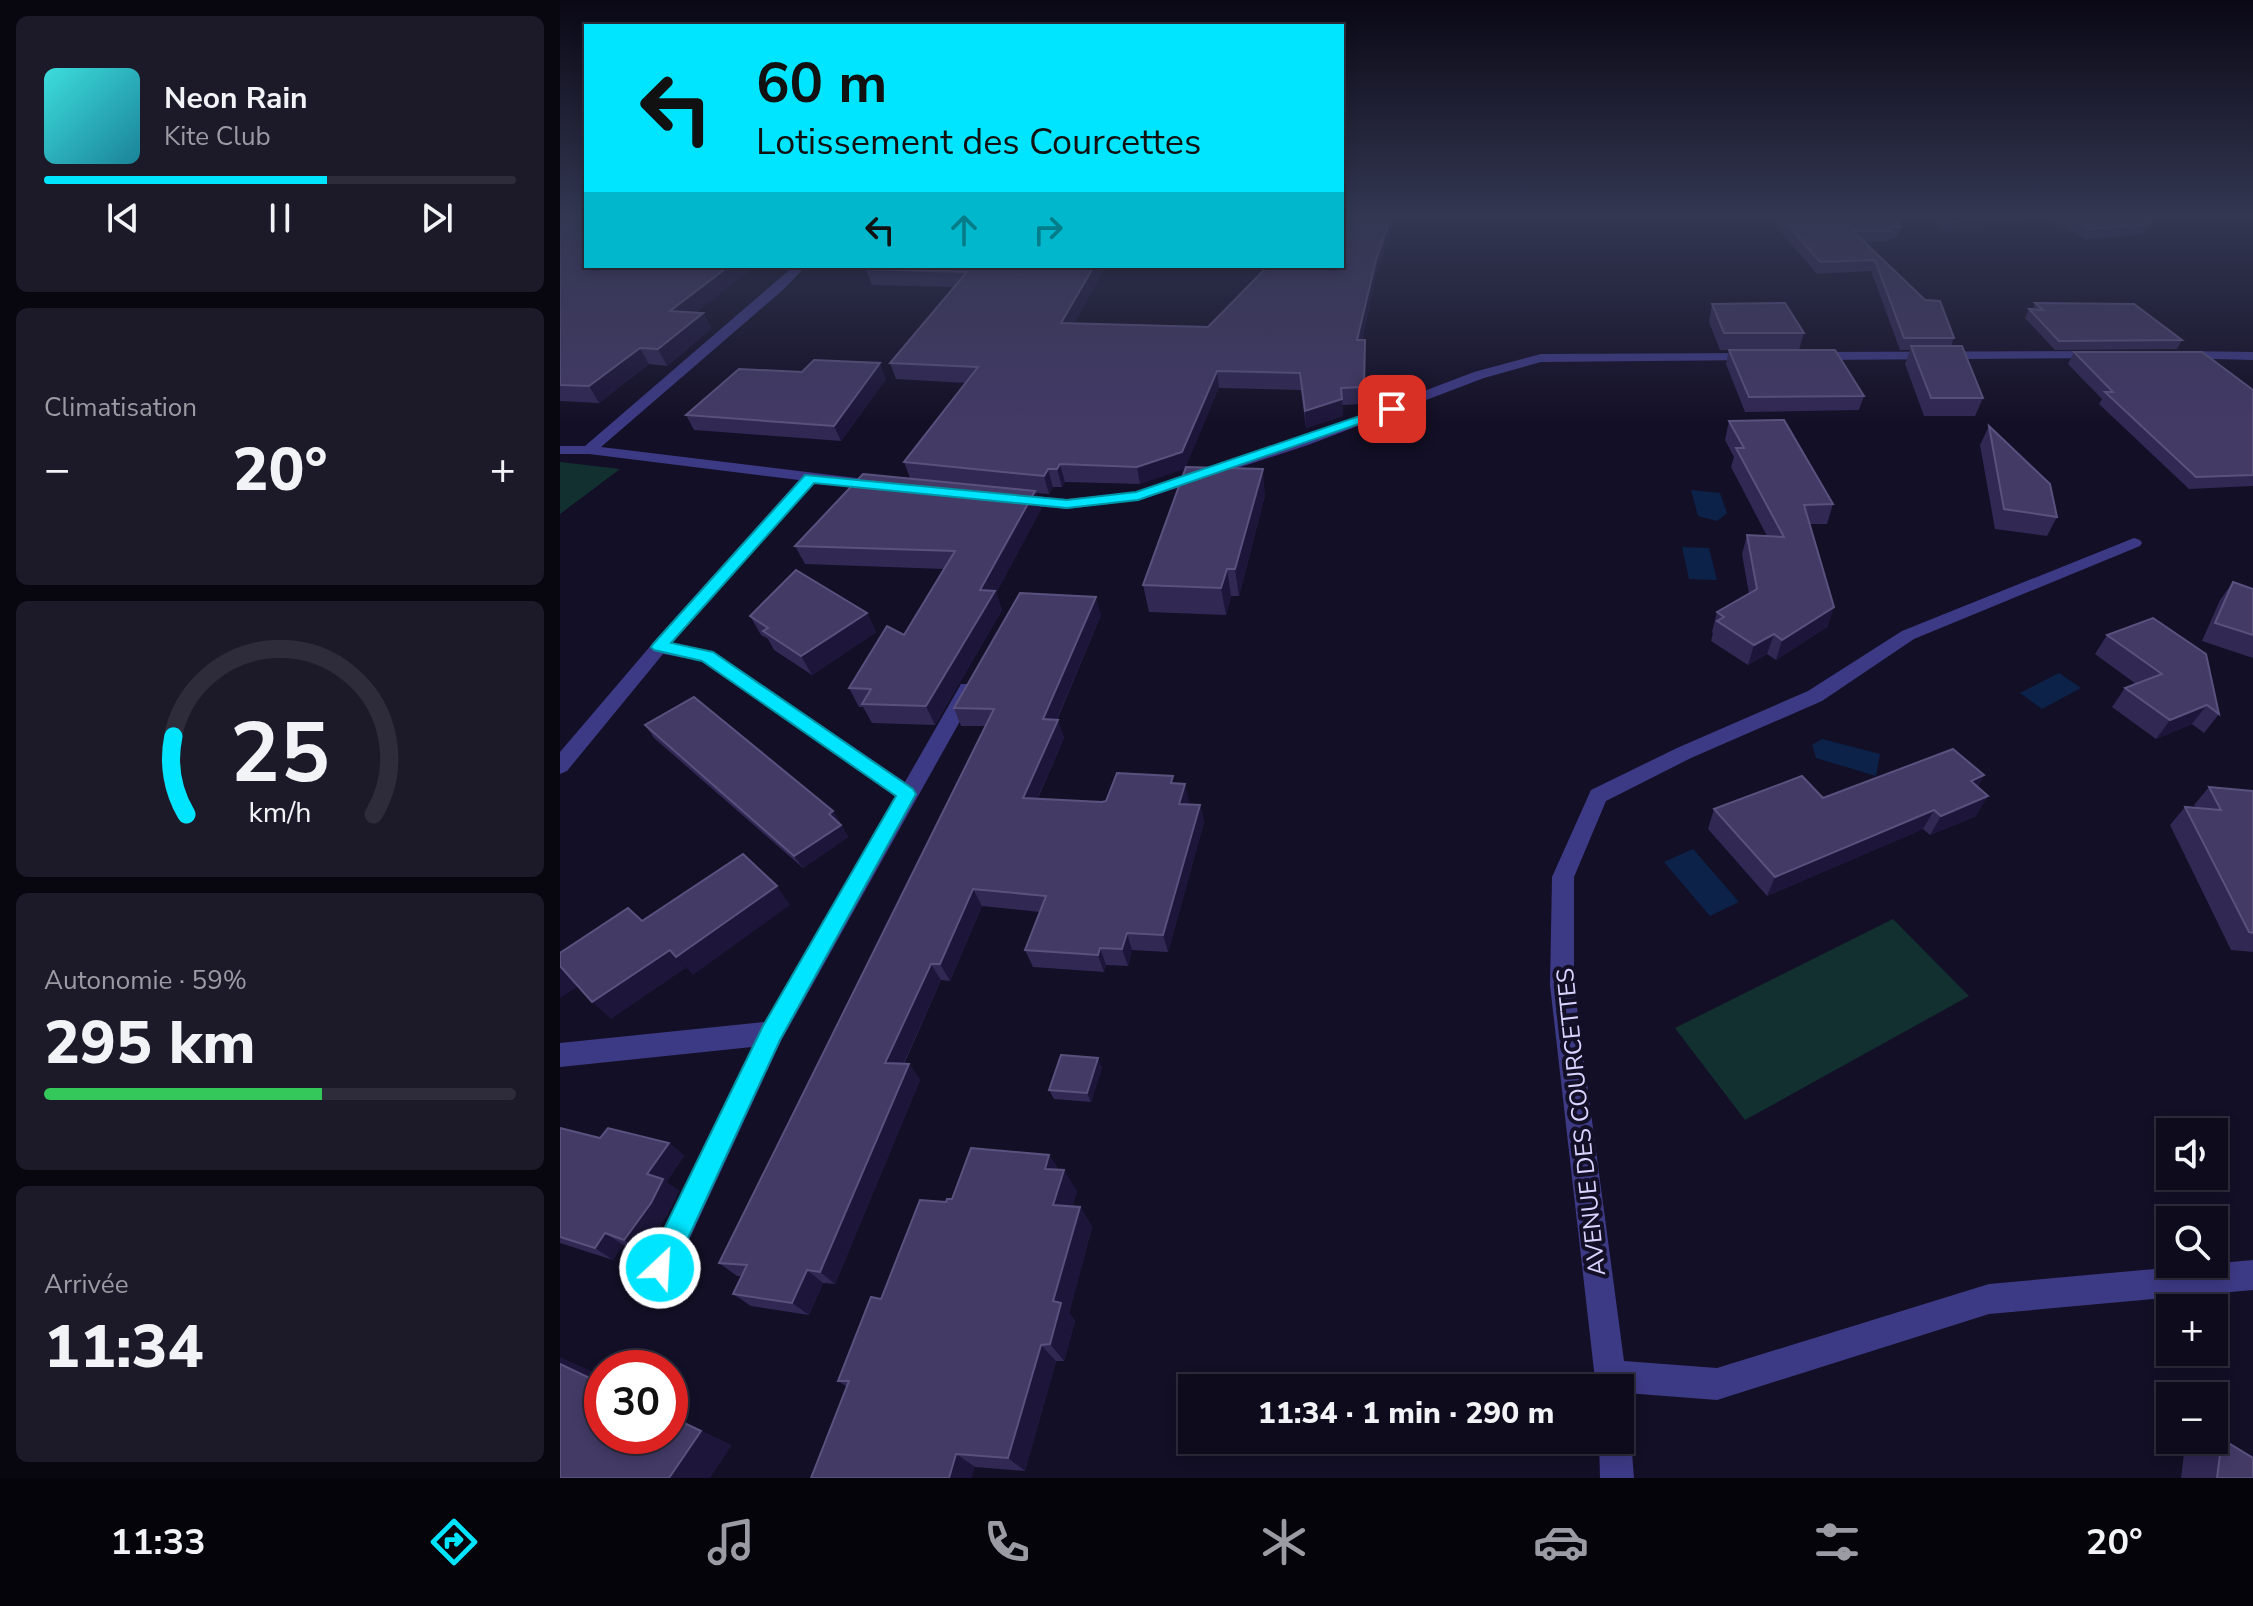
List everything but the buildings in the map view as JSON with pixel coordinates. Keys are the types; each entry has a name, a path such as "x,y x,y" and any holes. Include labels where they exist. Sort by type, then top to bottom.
{"street":[{"path":"589,450 781,286"},
{"path":"993,497 1067,504 1138,496 1303,442 1479,375 1541,358 2114,355"},
{"path":"2160,355 2253,356"},
{"path":"560,450 589,450 902,488"},
{"path":"560,766 659,647 810,478"},
{"name":"AVENUE DES COURCETTES","path":"1610,1374 1562,985 1563,877 1598,796 1684,753 1815,696 1908,635 2134,543"},
{"path":"659,647 707,656 907,794"},
{"path":"660,1268 772,1033 977,673"},
{"path":"560,1055 772,1033"},
{"name":"AVENUE DES COURCETTES","path":"1634,1382 1717,1384 1989,1299 2253,1275"},
{"path":"1616,1454 1617,1478"}],"green space":[{"path":"560,462 620,469 560,514"},
{"path":"1893,919 1969,996 1745,1120 1675,1028"}],"water":[{"path":"1691,490 1720,493 1727,513 1717,521 1698,516"},
{"path":"1682,547 1709,548 1717,580 1689,579"},
{"path":"2059,673 2081,688 2042,709 2020,693"},
{"path":"1822,739 1880,754 1876,776 1816,758 1812,745"},
{"path":"1693,849 1739,902 1710,916 1664,862"}],"route":[{"path":"660,1268 772,1033 907,794 707,656 659,647 810,478 1067,504 1138,496 1392,409"}]}
